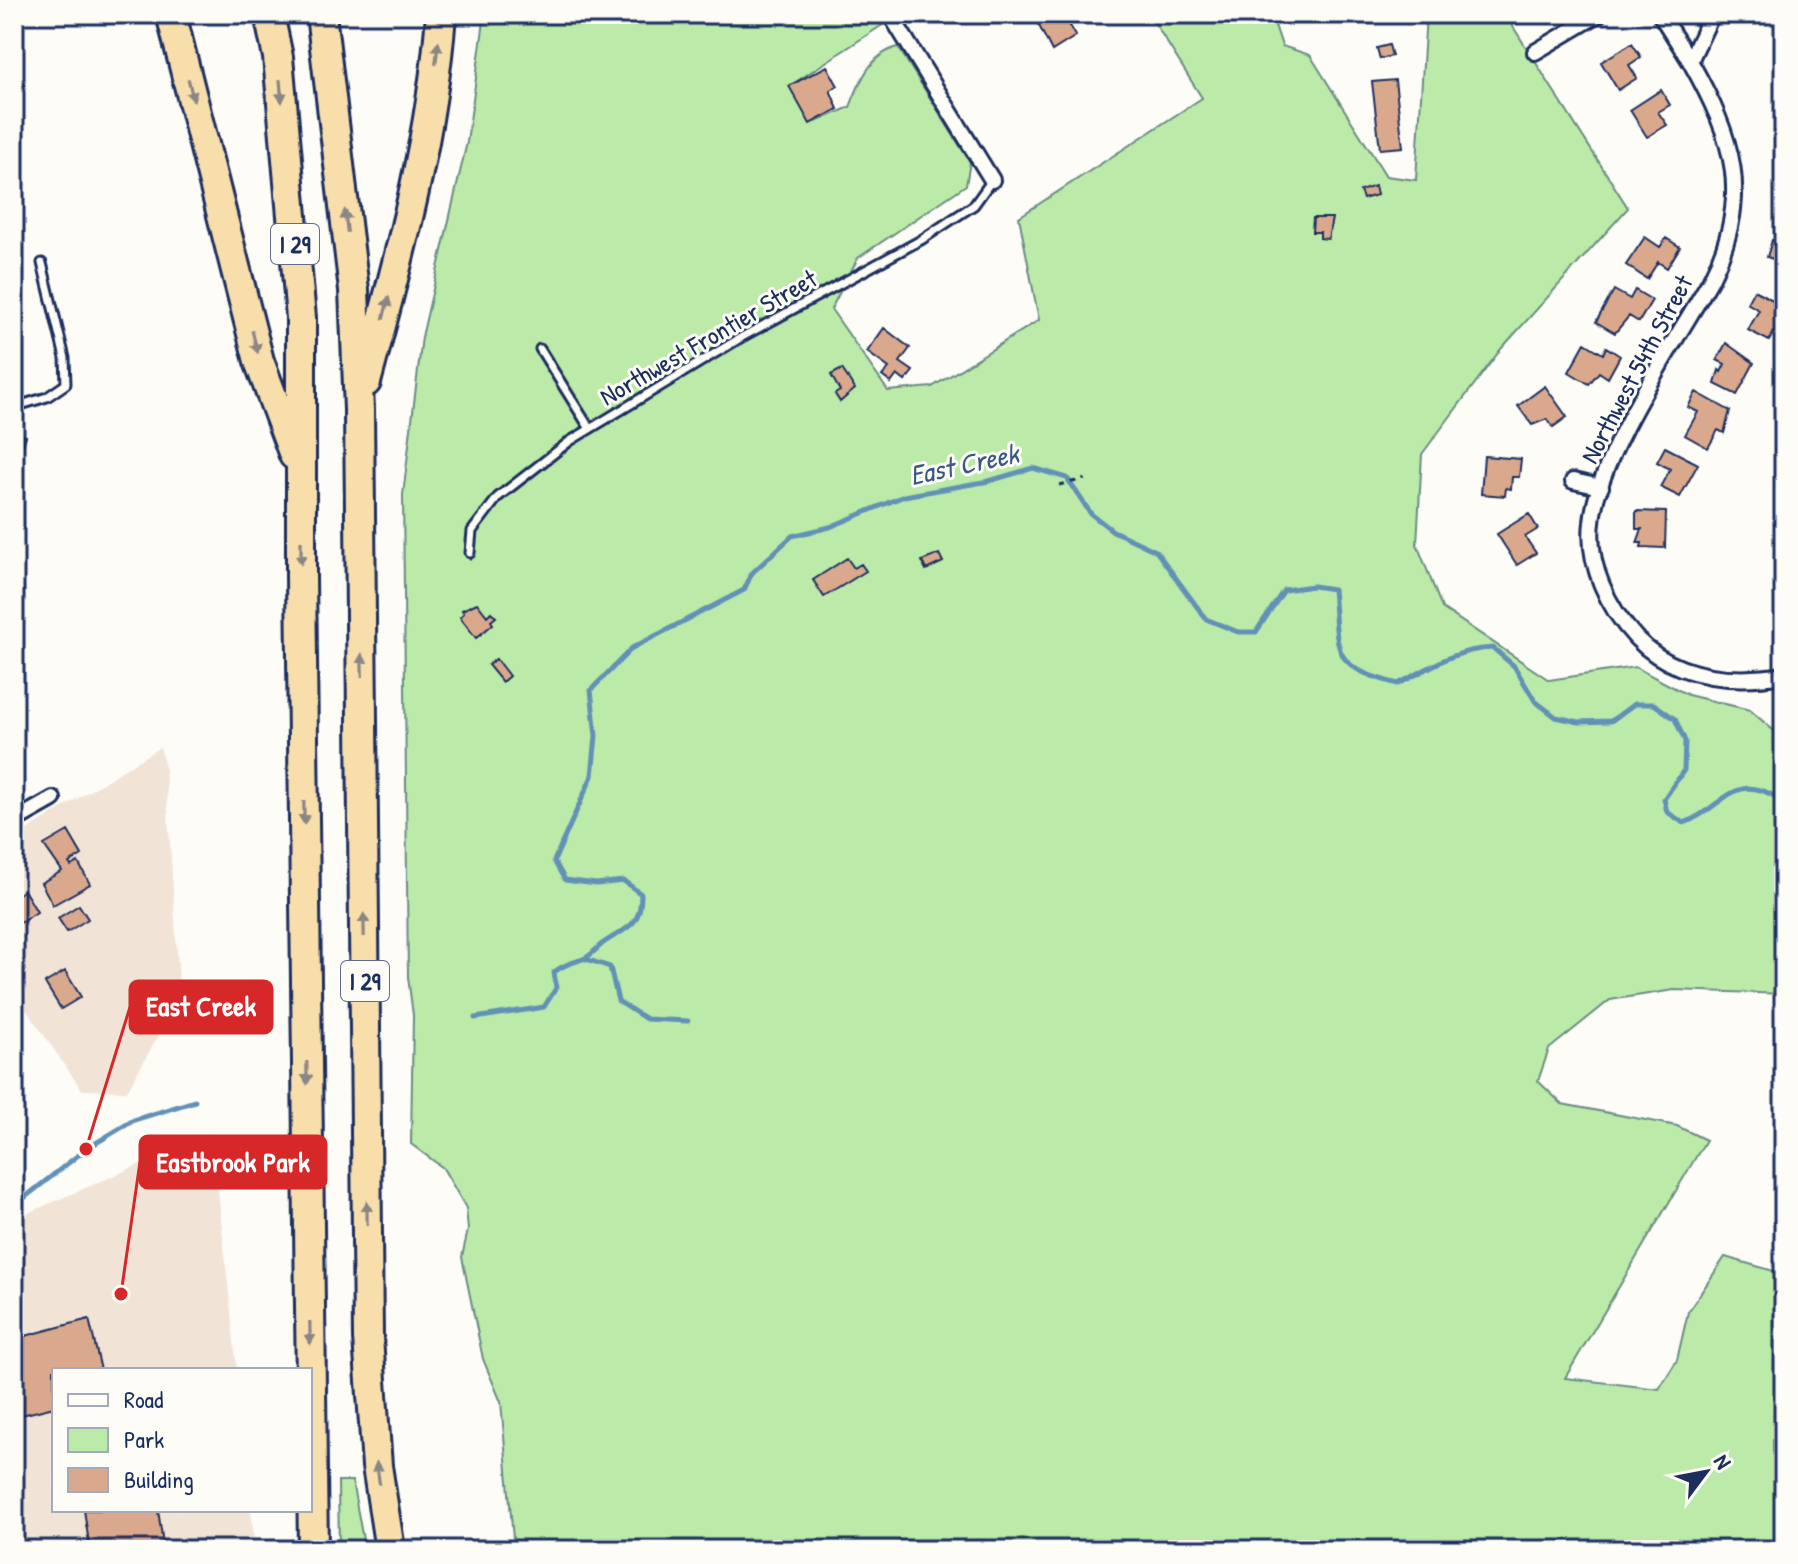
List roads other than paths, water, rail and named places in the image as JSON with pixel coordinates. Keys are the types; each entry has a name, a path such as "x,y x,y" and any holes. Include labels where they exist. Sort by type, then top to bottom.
{"highway":[{"path":"171,14 259,361 301,475"},
{"name":"I 29","path":"269,14 278,57 301,318 311,1368"},
{"name":"I 29","path":"321,14 354,290 359,410 368,1338 377,1466 390,1550"},
{"path":"359,410 406,228 438,54 441,14"},
{"name":"I 29","path":"312,1460 313,1550"}],"street":[{"path":"890,14 992,180"},
{"path":"1535,52 1599,14"},
{"name":"Northwest 54th Street","path":"1660,14 1714,103 1729,141 1735,178 1734,216 1725,252 1609,460 1591,522 1595,559 1605,594 1623,624 1645,646 1678,667 1709,677 1746,680 1784,675"},
{"path":"1690,61 1712,14"},
{"name":"Northwest 54th Street","path":"1573,481 1601,487"},
{"path":"14,821 53,799"}],"lane":[{"name":"Northwest Frontier Street","path":"470,553 472,531 498,497 590,429 742,337 921,240 974,205 992,180"},
{"path":"14,407 47,397 66,384 65,358 42,263"},
{"path":"540,349 590,429"}],"waterway":[{"name":"East Creek","path":"475,1018 544,1007 556,988 554,972 588,957 630,925 638,914 641,894 624,881 596,884 565,880 554,861 592,776 596,736 591,690 632,648 744,590 752,573 792,536 830,527 904,496 989,481 1033,468 1067,478 1091,514 1113,531 1156,551 1206,619 1238,632 1256,632 1284,590 1313,586 1333,589 1338,642 1348,663 1359,670 1398,684 1454,656 1493,648 1514,666 1535,701 1556,717 1579,722 1611,721 1634,704 1654,704 1675,719 1685,741 1684,770 1664,799 1667,812 1684,823 1741,789 1766,792 1784,802"},
{"path":"586,959 610,967 618,1001 646,1019 688,1021"},
{"name":"East Creek","path":"14,1206 86,1149 134,1120 195,1101"}],"place":[{"name":"East Creek","path":"86,1149"},
{"name":"Eastbrook Park","path":"121,1294"}]}
